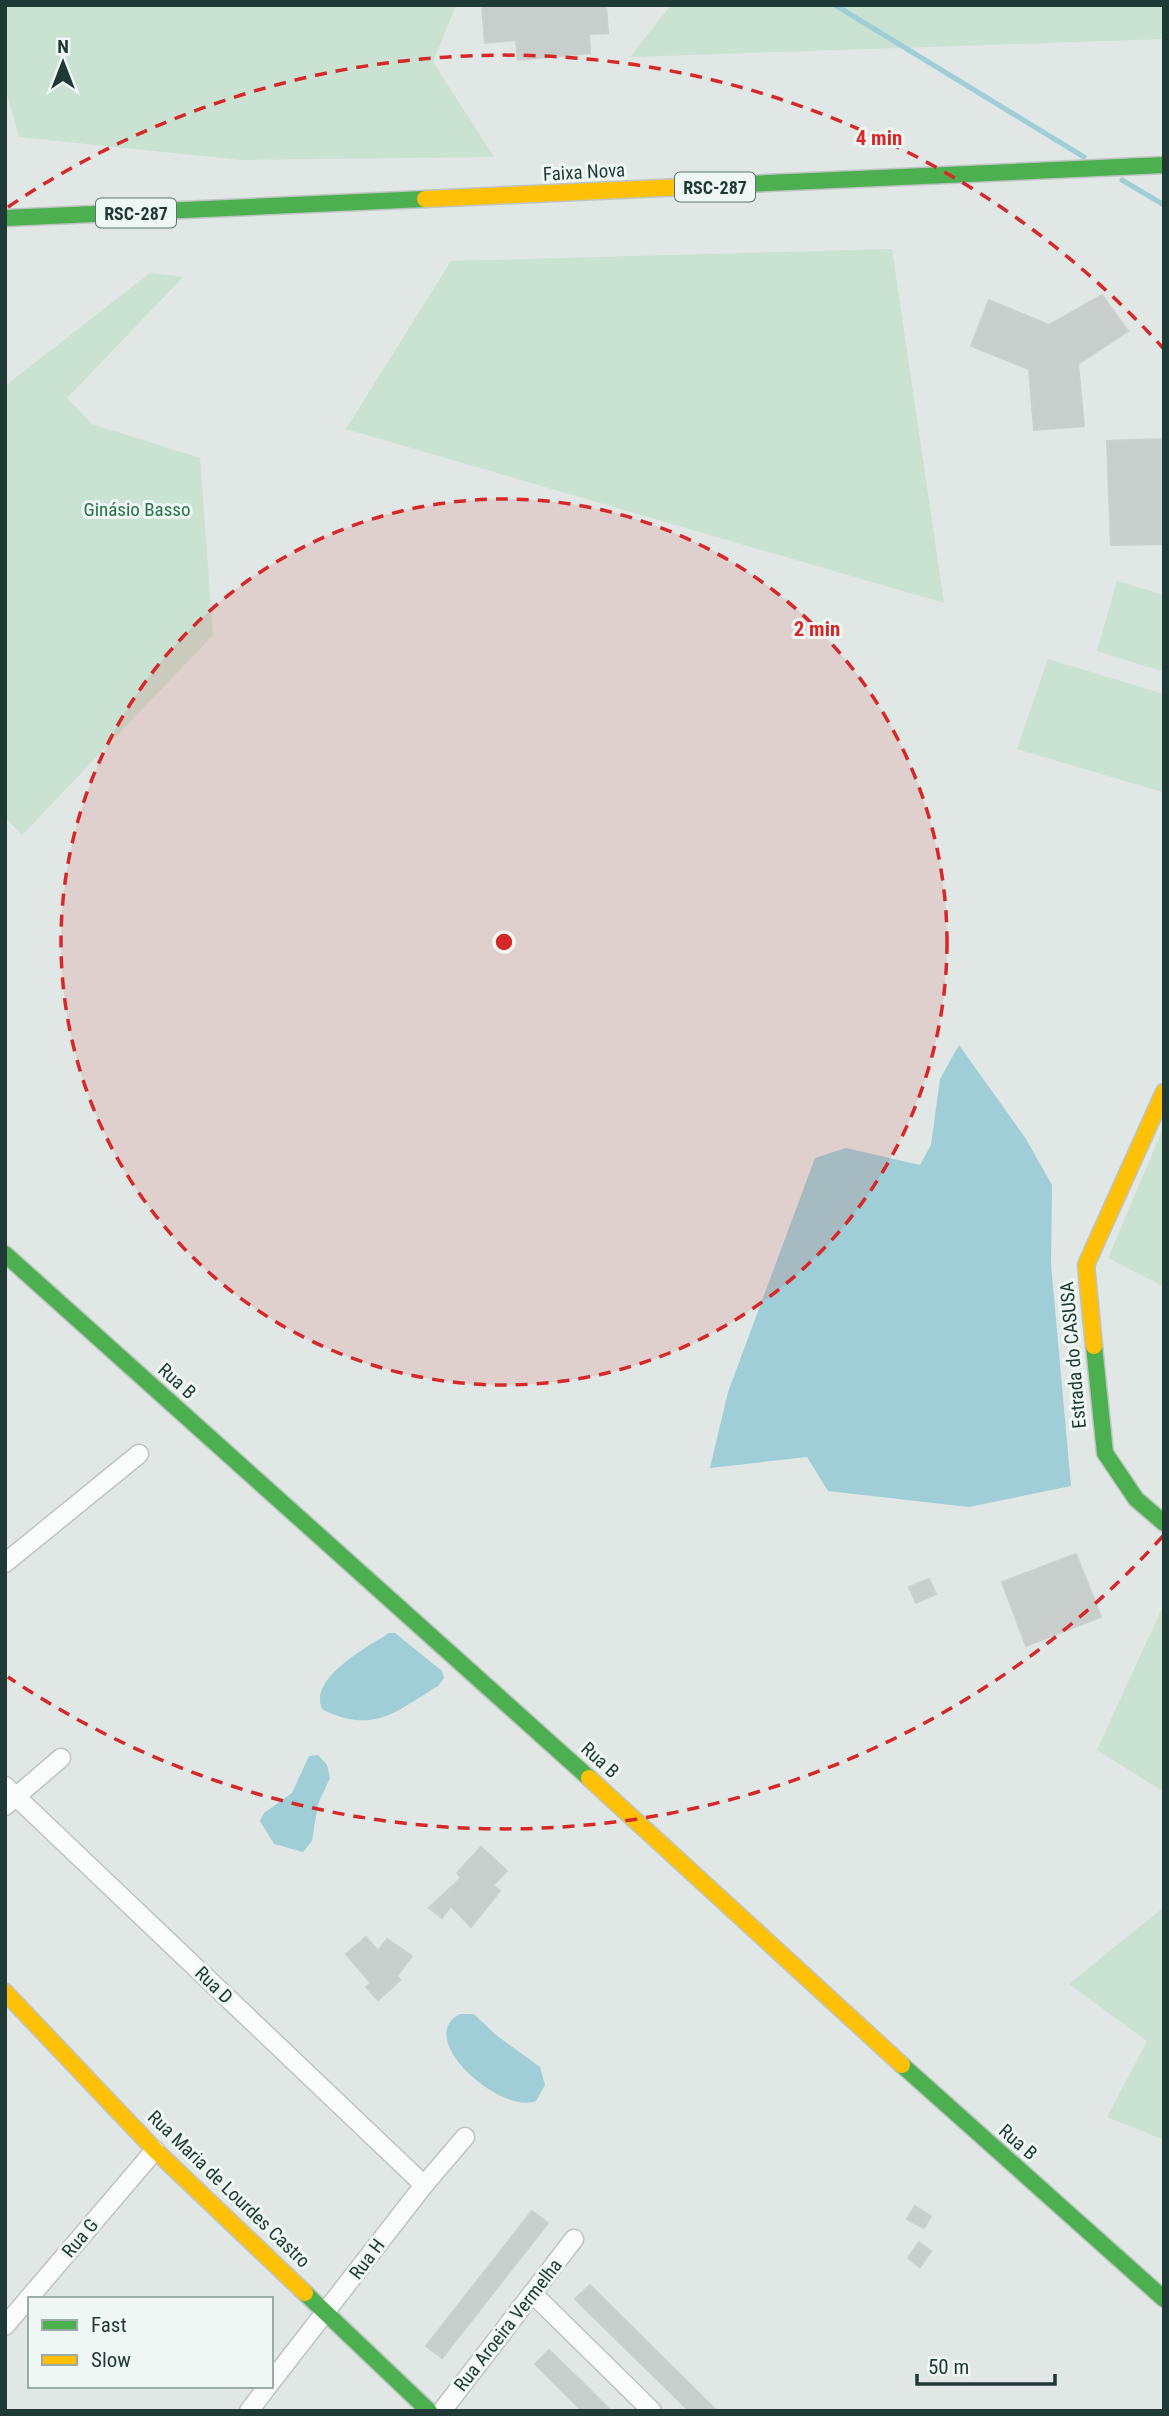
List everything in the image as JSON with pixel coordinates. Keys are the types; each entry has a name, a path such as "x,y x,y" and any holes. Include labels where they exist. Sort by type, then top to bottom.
{"main road":[{"name":"Faixa Nova","path":"5,218 553,195 1164,164"},
{"name":"Estrada do CASUSA","path":"1164,1093 1086,1265 1105,1453 1136,1499 1164,1523"},
{"name":"Rua B","path":"5,1254 630,1815 944,2104 1164,2299"},
{"name":"Rua Maria de Lourdes Castro","path":"5,1992 155,2150 429,2411"}],"street":[{"path":"5,1563 139,1454"},
{"path":"9,1796 61,1758"},
{"name":"Rua D","path":"9,1796 424,2185"},
{"name":"Rua H","path":"273,2379 424,2185 465,2137"},
{"name":"Rua G","path":"30,2297 155,2150"},
{"name":"Rua Aroeira Vermelha","path":"442,2411 575,2239"},
{"path":"532,2293 652,2411"},
{"name":"Rua G","path":"5,2326 28,2299"},
{"path":"249,2411 266,2388"}],"green space":[{"path":"5,5 456,5 433,62 494,157 241,160 19,137 5,87"},
{"path":"671,5 1164,5 1164,39 630,57"},
{"path":"892,249 944,603 346,429 451,261"},
{"name":"Ginásio Basso","path":"150,273 183,277 67,398 92,424 200,458 213,635 22,835 5,817 5,386"},
{"path":"1117,581 1164,595 1164,672 1097,651"},
{"path":"1048,659 1164,694 1162,792 1017,749"},
{"path":"1164,1126 1164,1287 1108,1258"},
{"path":"1164,1604 1164,1792 1097,1750"},
{"path":"1164,1907 1164,2140 1107,2117 1147,2041 1069,1984"}],"water":[{"path":"959,1045 1026,1139 1052,1185 1051,1264 1071,1486 969,1507 828,1491 807,1457 710,1468 728,1392 815,1158 846,1148 920,1165 931,1145 940,1079"},
{"path":"389,1633 395,1633 442,1671 444,1678 438,1686 396,1711 371,1720 341,1717 323,1710 320,1698 323,1687 331,1676 354,1655"},
{"path":"318,1755 327,1765 330,1778 318,1804 312,1841 303,1852 274,1844 260,1821 264,1813 292,1793 309,1756"},
{"path":"460,2014 474,2014 496,2035 540,2067 545,2085 536,2101 520,2102 502,2097 467,2072 454,2056 447,2040 448,2025"}],"building":[{"path":"482,5 606,5 608,33 589,34 590,53 518,60 516,40 485,43"},
{"path":"1102,295 1128,331 1078,364 1084,426 1034,430 1029,369 971,346 989,300 1049,325"},
{"path":"1164,439 1164,544 1111,545 1107,441"},
{"path":"1076,1554 1101,1617 1026,1646 1002,1582"},
{"path":"929,1579 936,1594 916,1603 909,1587"},
{"path":"481,1847 507,1871 493,1885 500,1891 471,1927 451,1906 442,1918 429,1908 461,1878 457,1873"},
{"path":"366,1937 378,1951 387,1939 412,1956 397,1976 400,1980 378,2000 366,1987 371,1983 346,1954"},
{"path":"915,2206 931,2216 924,2228 907,2219"},
{"path":"532,2211 548,2223 442,2358 426,2346"},
{"path":"919,2242 931,2251 920,2267 908,2258"},
{"path":"590,2285 717,2411 689,2411 575,2299"},
{"path":"549,2350 611,2411 582,2411 535,2364"}],"waterway":[{"path":"835,5 1084,157"},
{"path":"1122,180 1164,205"}],"traffic: fast":[{"path":"704,186 1164,165"},
{"path":"5,218 425,199"},
{"path":"5,1254 589,1778"},
{"path":"1094,1346 1105,1453 1136,1499 1164,1523"},
{"path":"902,2065 1164,2299"},
{"path":"305,2293 429,2411"}],"traffic: slow":[{"path":"425,199 704,186"},
{"path":"1094,1346 1086,1265 1164,1092"},
{"path":"589,1778 902,2065"},
{"path":"5,1992 155,2150 305,2293"}]}
